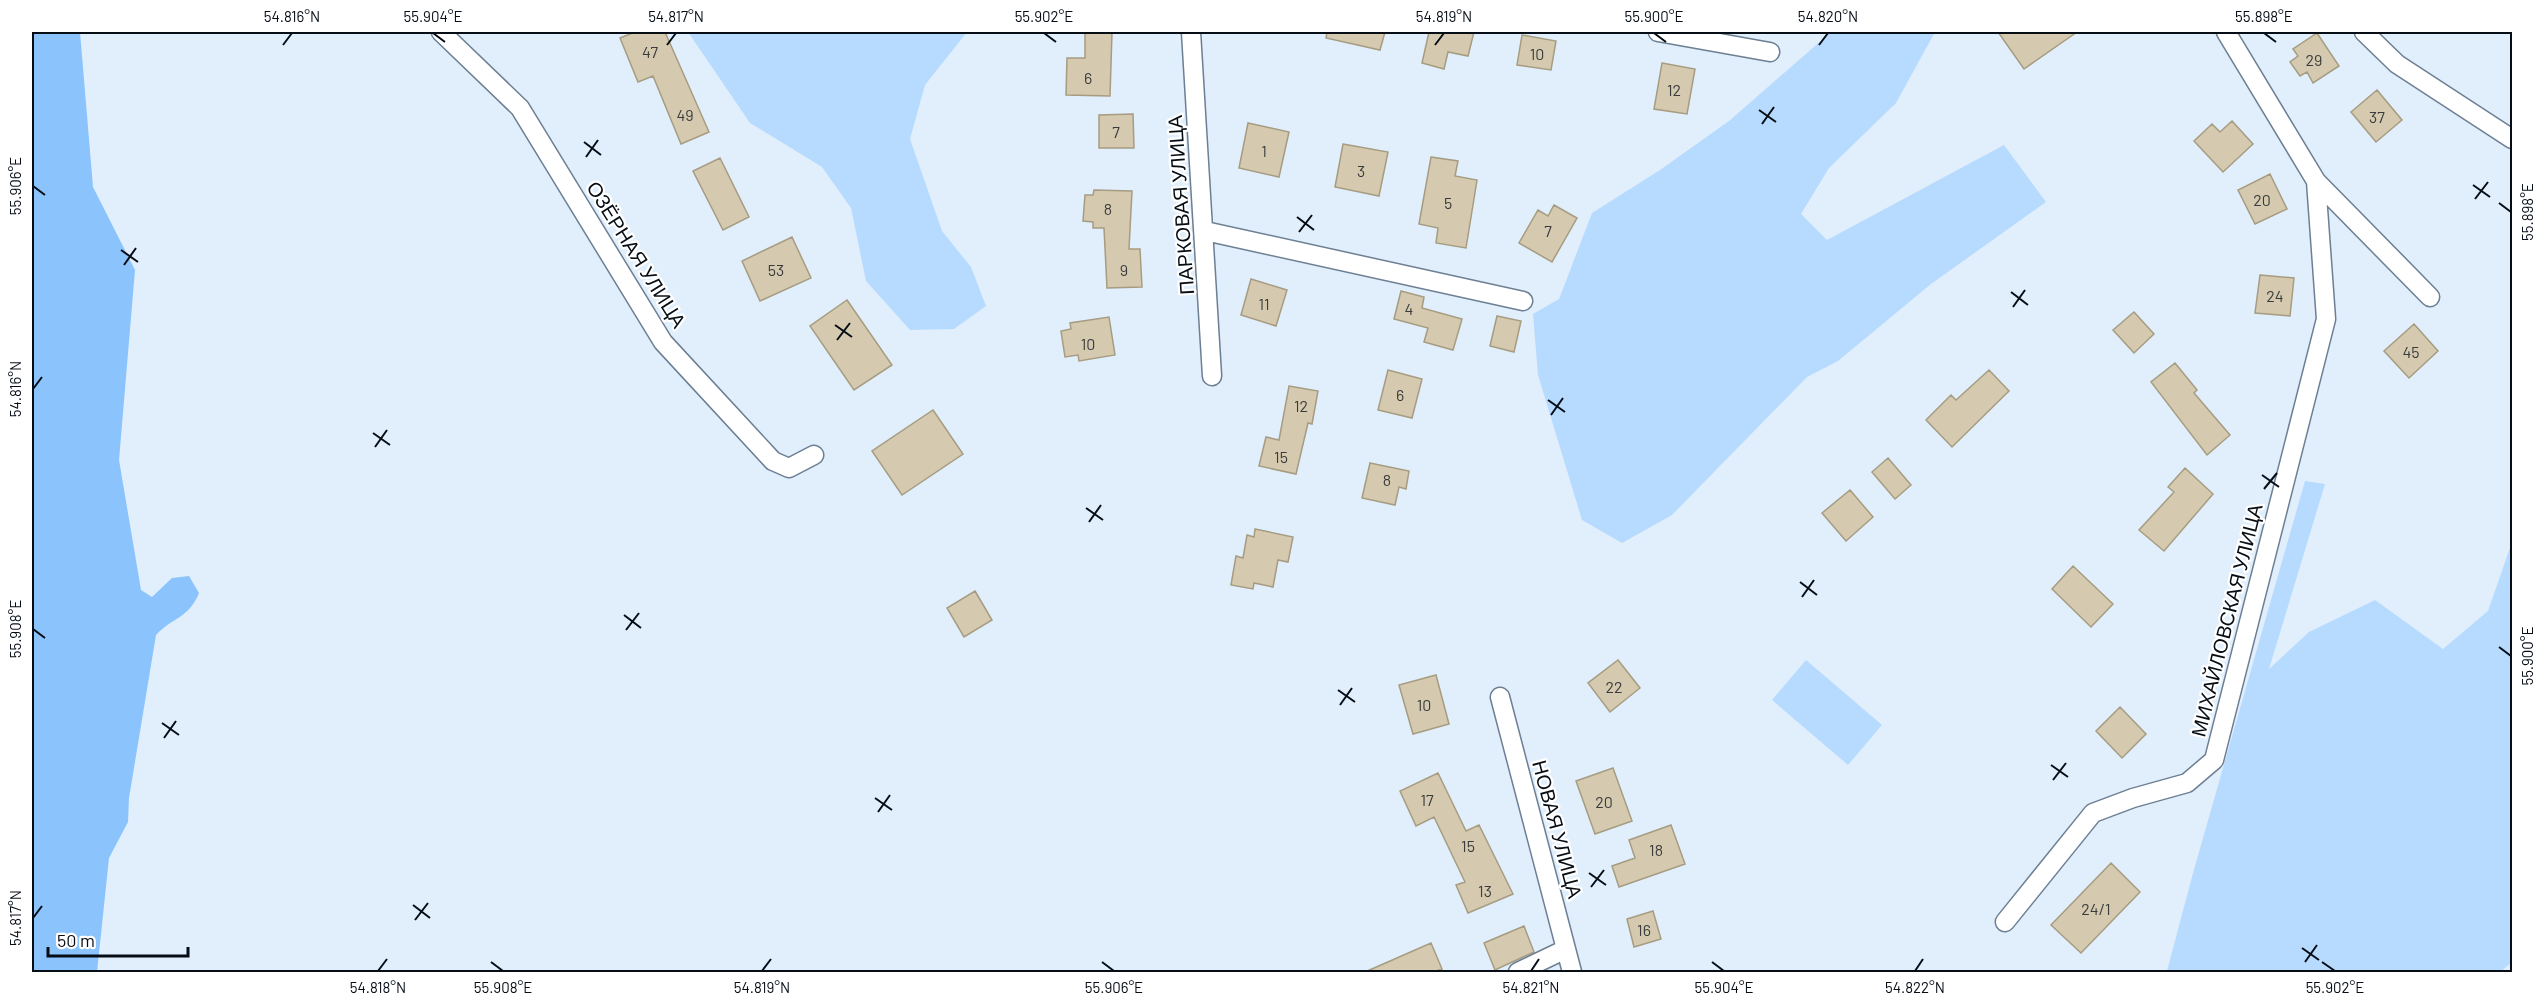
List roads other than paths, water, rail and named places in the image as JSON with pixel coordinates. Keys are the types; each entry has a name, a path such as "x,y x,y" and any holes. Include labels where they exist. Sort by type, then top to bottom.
{"street":[{"name":"ОЗЁРНАЯ УЛИЦА","path":"441,32 520,108 663,342 773,461 789,468 814,455"},
{"name":"ПАРКОВАЯ УЛИЦА","path":"1191,32 1205,231 1212,376"},
{"path":"1658,32 1770,52"},
{"path":"2364,32 2397,64 2512,139"},
{"name":"МИХАЙЛОВСКАЯ УЛИЦА","path":"2005,922 2093,813 2133,798 2187,783 2214,760 2326,319 2316,181 2230,33"},
{"path":"2316,181 2430,297"},
{"path":"1205,231 1523,301"},
{"name":"НОВАЯ УЛИЦА","path":"1500,697 1572,972"},
{"path":"1518,972 1566,949"}]}
